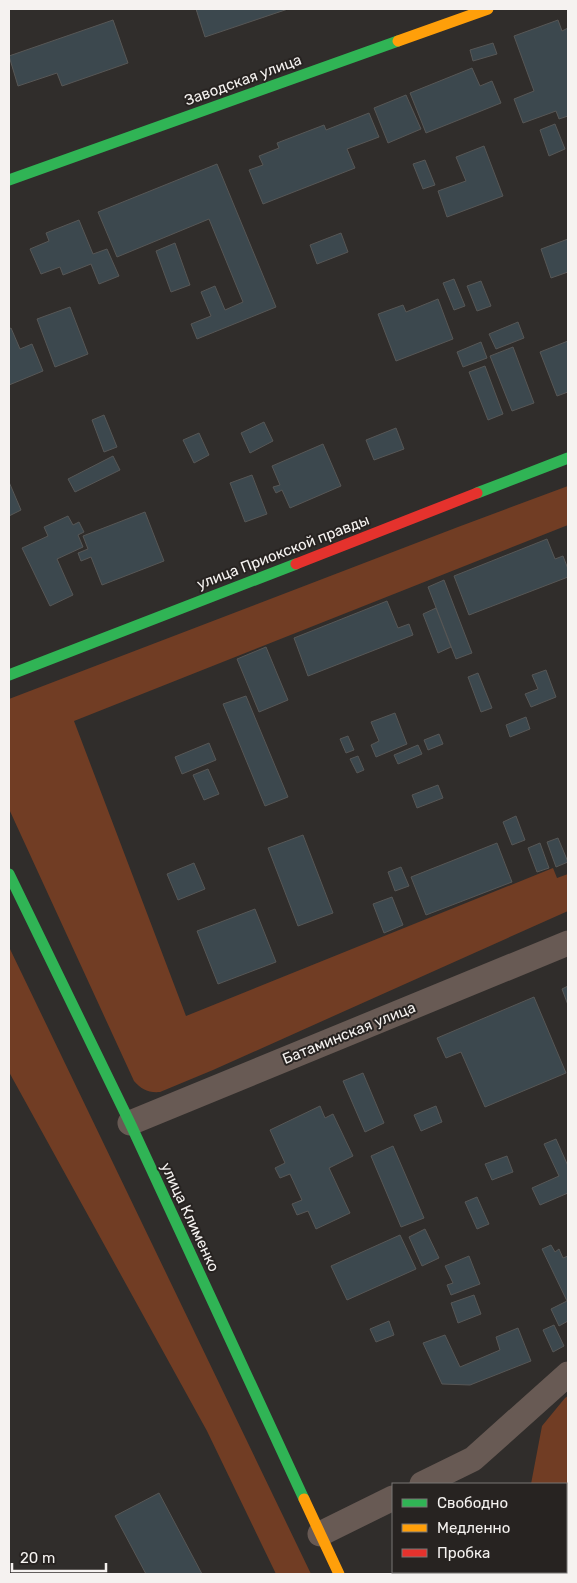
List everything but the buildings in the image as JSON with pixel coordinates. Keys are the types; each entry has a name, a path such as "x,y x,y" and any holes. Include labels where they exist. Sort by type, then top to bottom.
{"street":[{"name":"Заводская улица","path":"9,180 488,9"},
{"name":"улица Приокской правды","path":"9,675 568,458"},
{"name":"улица Клименко","path":"9,874 130,1124 339,1574"},
{"name":"Батаминская улица","path":"130,1124 568,943"},
{"path":"424,1483 473,1459 568,1374"},
{"path":"320,1534 392,1498"}],"shaded area":[{"path":"568,486 568,525 74,721 186,1016 553,868 557,878 568,874 568,911 213,1070 160,1092 152,1092 142,1088 134,1081 9,809 9,699"},
{"path":"9,947 311,1574 276,1574 207,1431 9,1072"},
{"path":"568,1396 568,1574 519,1574 567,1573 567,1483 531,1483 542,1426"}],"traffic: fast":[{"path":"9,180 398,41"},
{"path":"477,493 568,458"},
{"path":"9,675 296,564"},
{"path":"9,874 130,1123 304,1499"}],"traffic: slow":[{"path":"398,41 488,9"},
{"path":"304,1499 339,1574"}],"traffic: jam":[{"path":"296,564 477,493"}]}
